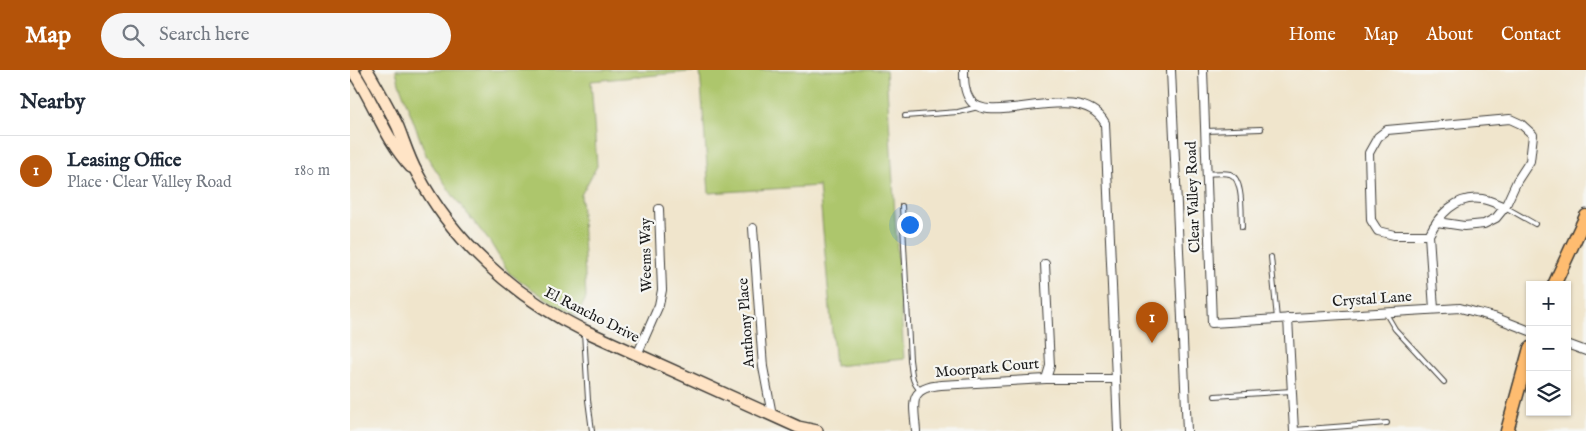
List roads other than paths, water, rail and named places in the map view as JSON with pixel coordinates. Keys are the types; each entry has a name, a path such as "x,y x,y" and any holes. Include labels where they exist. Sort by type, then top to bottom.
{"main road":[{"name":"El Rancho Drive","path":"352,70 365,90 388,137 416,172 447,220 476,253 528,297 565,321 637,355 800,429 818,431"},
{"name":"El Rancho Drive","path":"368,70 397,125 416,172"},
{"path":"1556,281 1586,216"},
{"path":"1507,431 1526,362"}],"street":[{"path":"964,70 965,85 970,100 978,107 991,109 1048,104 1082,104 1101,115 1106,123 1118,431"},
{"path":"1171,70 1187,431"},
{"name":"Clear Valley Road","path":"1203,70 1212,323"},
{"path":"1429,235 1394,235 1378,231 1371,220 1369,153 1378,137 1387,130 1510,120 1521,124 1533,135 1530,161 1496,218 1484,224 1464,226 1438,222"},
{"path":"1434,309 1429,235 1450,207 1463,200 1482,199 1504,207"},
{"name":"Weems Way","path":"637,355 662,294 659,209"},
{"name":"Anthony Place","path":"753,228 763,368 772,415"},
{"name":"Moorpark Court","path":"916,431 915,402 920,390 941,385 1046,379 1050,366 1045,264"},
{"name":"Crystal Lane","path":"1212,323 1460,308 1473,310 1526,330"},
{"path":"1288,318 1294,431"},
{"path":"1571,345 1586,351"},
{"path":"1046,379 1116,379"}],"lane":[{"path":"904,116 958,112 978,107"},
{"path":"1205,132 1261,130"},
{"path":"1206,174 1228,173 1236,178 1240,185 1242,228"},
{"path":"902,206 910,360 912,378 920,390"},
{"path":"1504,207 1536,224"},
{"path":"1271,257 1277,319"},
{"path":"1385,312 1395,328 1444,382"},
{"path":"583,330 592,431"},
{"path":"1216,396 1292,390"},
{"path":"1294,431 1387,424"}],"place":[{"name":"Leasing Office","path":"1152,343"}]}
